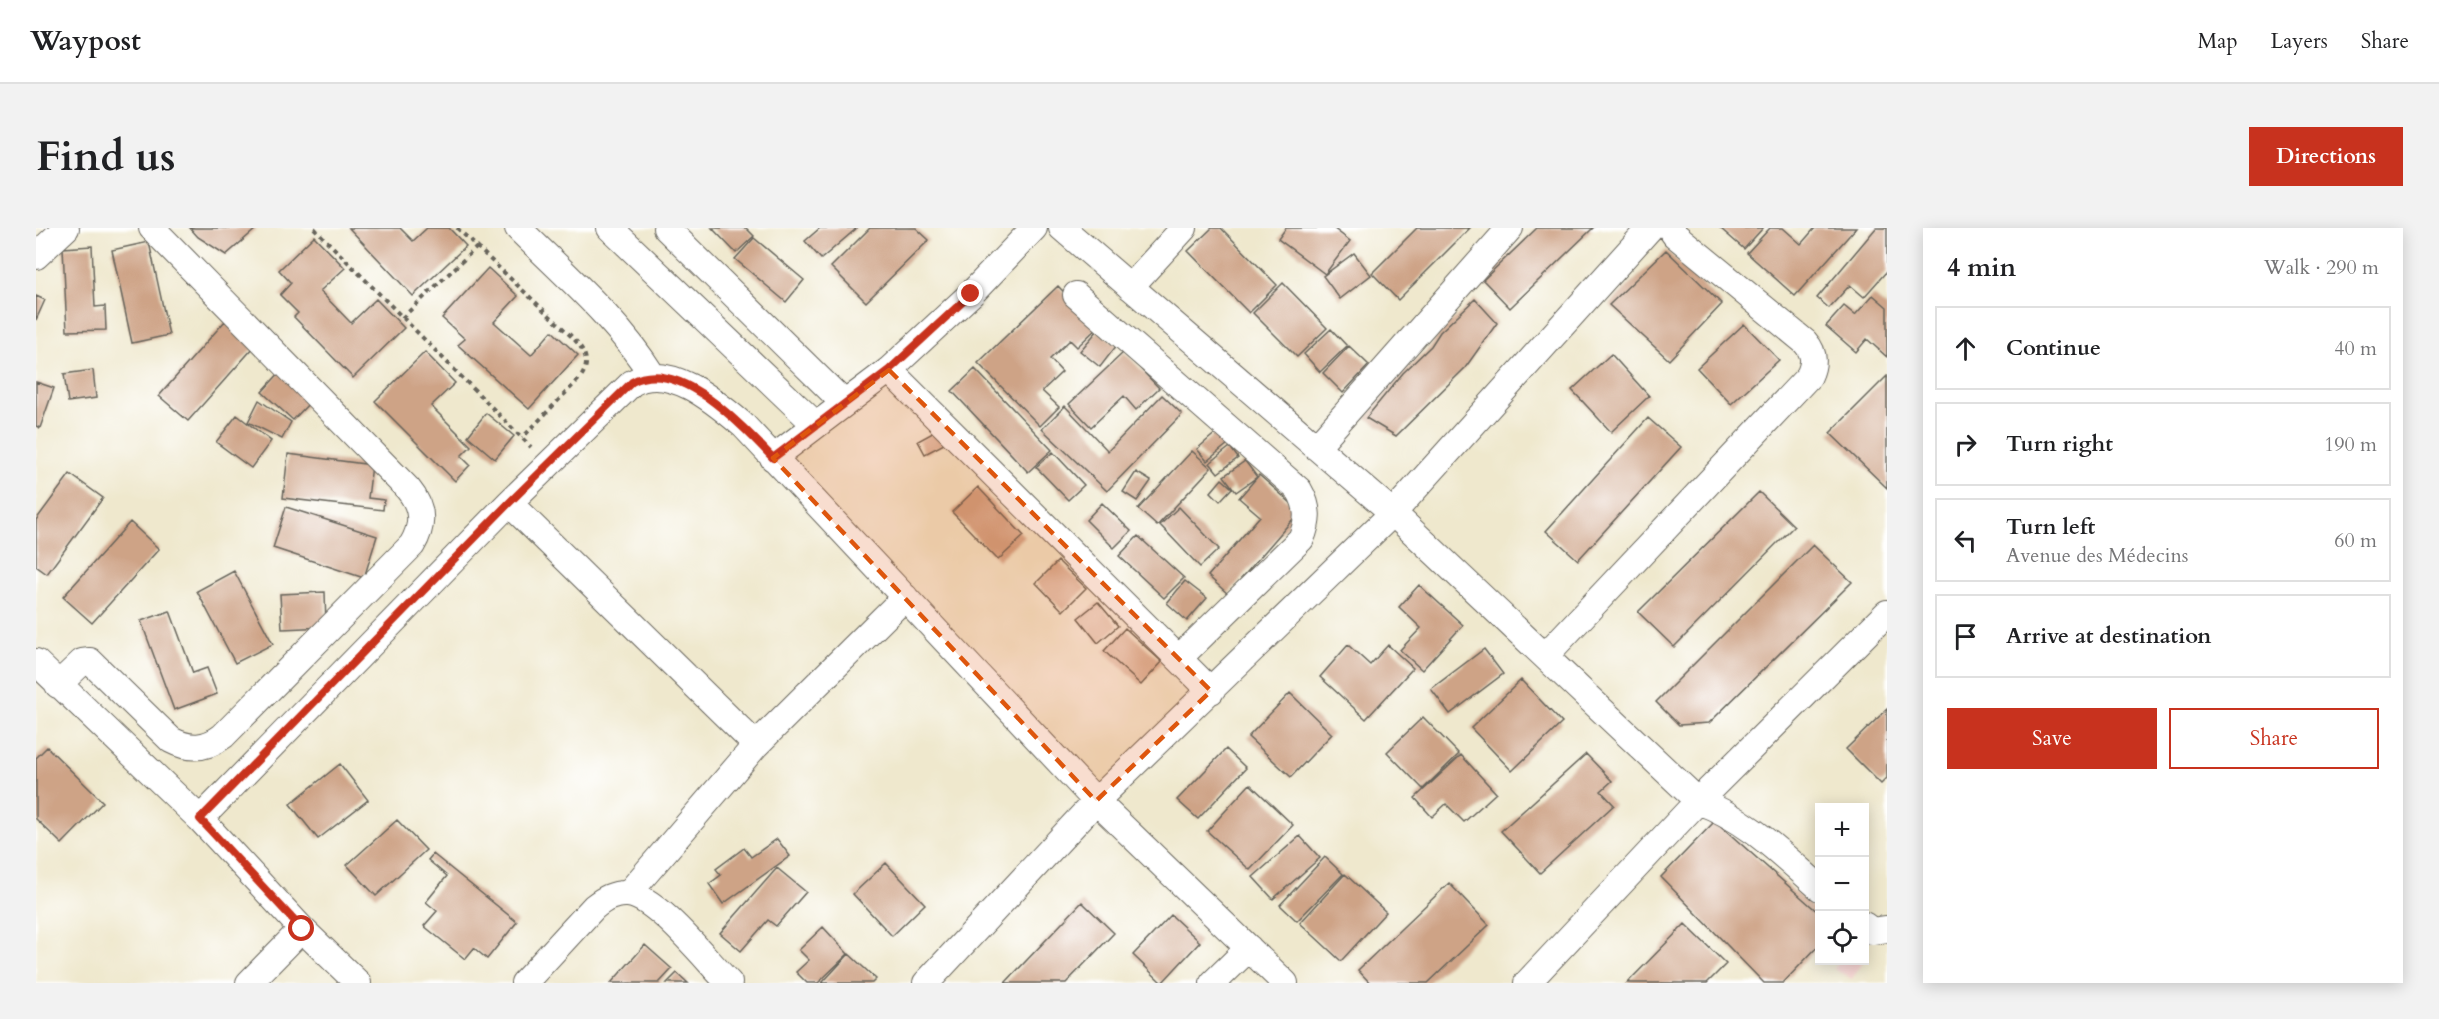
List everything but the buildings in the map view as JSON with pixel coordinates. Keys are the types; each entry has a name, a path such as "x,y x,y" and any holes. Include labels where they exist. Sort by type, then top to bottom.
{"street":[{"path":"36,256 66,228"},
{"path":"58,685 82,662 90,661 171,740 188,747 207,746 223,736 412,545 420,526 419,506 408,489 152,228"},
{"path":"518,228 629,341 652,375"},
{"path":"610,228 816,425"},
{"path":"666,228 843,402"},
{"path":"773,458 843,402 889,370 971,294 1034,228"},
{"path":"1062,228 1393,513 1698,801 1734,816 1752,827 1815,884"},
{"path":"1130,287 1184,228"},
{"path":"1316,447 1510,228"},
{"path":"926,983 1096,801 1393,513 1650,228"},
{"path":"1545,656 1801,384 1813,367 1811,349 1805,342 1675,236 1670,228"},
{"path":"1076,295 1299,490 1307,508 1308,519 1301,539 1179,658"},
{"path":"889,370 1211,691"},
{"path":"200,819 509,503 632,382 652,375 674,380 724,409 905,597 1096,801 1285,983"},
{"path":"509,503 756,745"},
{"path":"628,894 756,745 905,597"},
{"path":"1527,983 1698,801 1887,613"},
{"path":"36,662 200,819 302,929 358,983"},
{"path":"524,983 594,907 608,897 628,894 653,904 729,983"},
{"path":"249,983 302,929"},
{"path":"1869,929 1872,931 1887,929"},
{"path":"1214,983 1249,948"}],"path":[{"path":"314,228 522,438 580,378 587,360 583,349 570,334 457,228"},
{"path":"402,318 477,247"}],"highlighted area":[{"path":"889,370 1211,691 1096,801 773,458"}],"shaded area":[{"path":"1836,965 1861,965 1852,979 1834,969"}],"route":[{"path":"302,929 200,819 509,503 632,382 652,375 674,380 724,409 744,426 773,458 843,402 889,370 971,294"}]}
